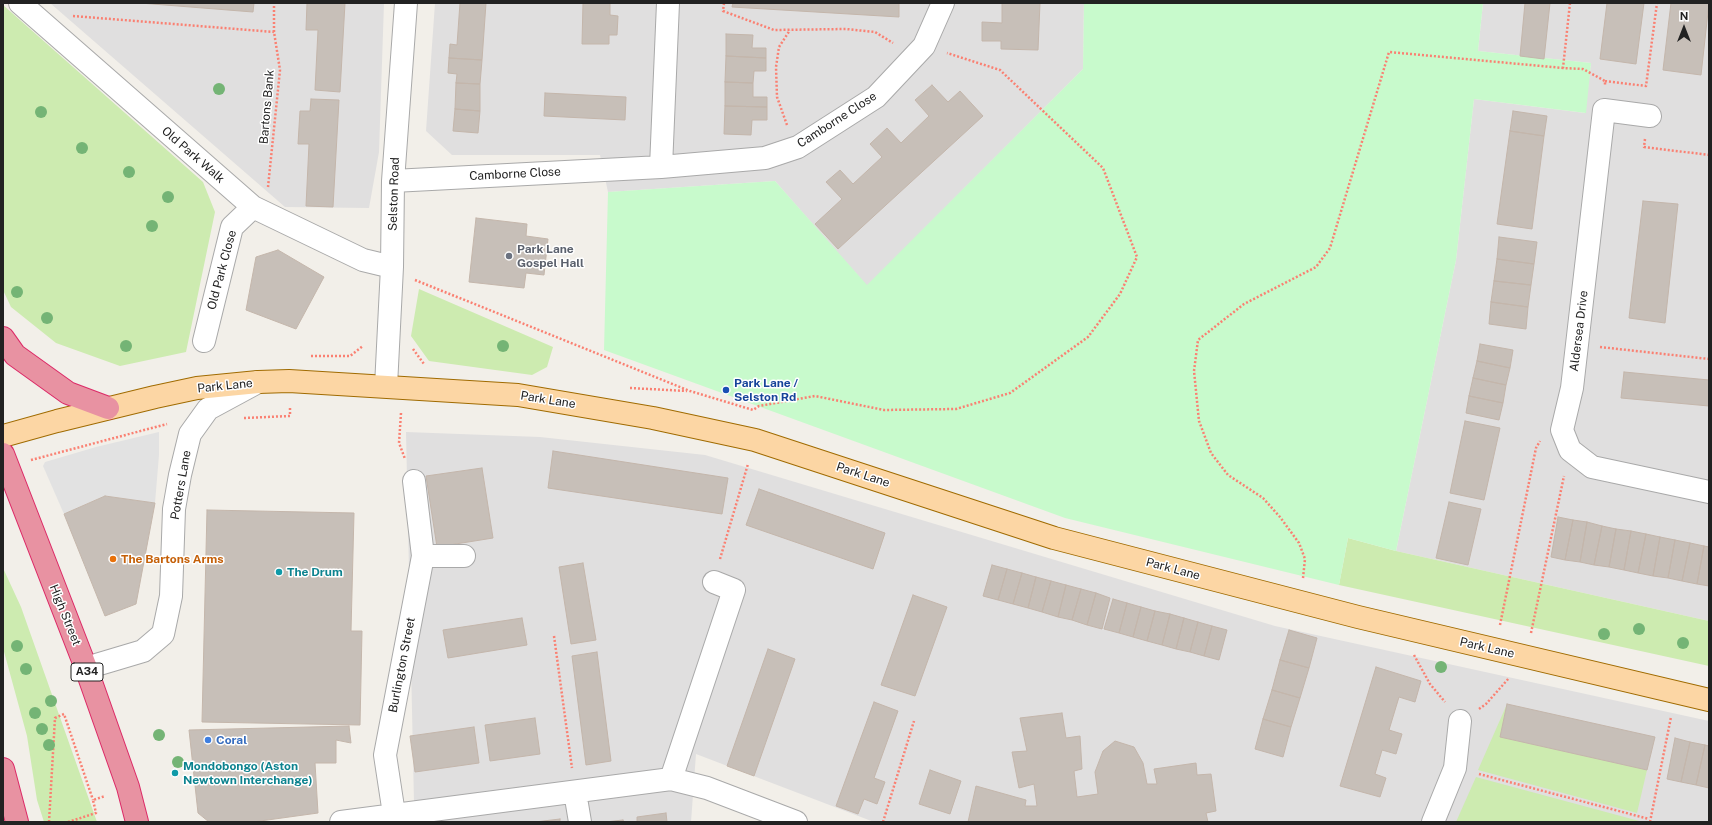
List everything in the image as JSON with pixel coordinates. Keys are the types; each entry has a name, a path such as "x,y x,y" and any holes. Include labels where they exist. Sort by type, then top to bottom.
{"highway":[{"path":"3,338 15,356 68,393 108,408"},
{"name":"High Street","path":"3,454 86,668 128,787 137,822"},
{"path":"3,769 17,822"}],"main road":[{"name":"Park Lane","path":"3,436 108,408 197,388 258,382 289,381 393,386 518,395 654,418 755,440 1054,538 1299,602 1709,700"}],"street":[{"name":"Old Park Walk","path":"20,3 253,207 363,260 392,267"},
{"name":"Selston Road","path":"393,386 393,181 406,3"},
{"path":"661,167 668,3"},
{"name":"Camborne Close","path":"393,181 661,167 765,158 798,147 876,96 918,51 943,3"},
{"path":"1604,110 1650,116"},
{"name":"Aldersea Drive","path":"1570,450 1562,430 1572,388 1604,110"},
{"name":"Old Park Close","path":"204,341 232,227 253,207"},
{"name":"Potters Lane","path":"86,668 143,651 163,634 171,596 174,509 180,475 190,434 208,409 258,382"},
{"path":"1570,450 1592,467 1709,492"},
{"name":"Burlington Street","path":"394,814 385,755 423,556 414,482"},
{"path":"423,556 464,556"},
{"path":"671,779 734,590 714,582"},
{"path":"1433,822 1455,768 1460,721"},
{"path":"342,822 671,779 707,788 796,822"},
{"path":"575,792 580,822"}],"path":[{"name":"Bartons Bank","path":"253,207 268,193 280,70 274,32 274,3"},
{"path":"724,3 723,11 774,30 846,29 875,32 918,51 1000,70 1103,168 1137,258 1120,294 1088,337 1010,393 956,409 884,410 815,396 759,406 753,410"},
{"path":"1563,68 1570,3"},
{"path":"1299,602 1305,559 1299,543 1280,517 1263,498 1228,475 1210,453 1199,422 1194,371 1198,340 1244,304 1316,267 1330,248 1389,52 1583,69 1605,81 1646,86 1657,3"},
{"path":"69,15 274,32"},
{"path":"790,30 779,47 776,67 777,97 784,120 798,147"},
{"path":"1604,110 1605,81"},
{"path":"1650,116 1644,147 1709,155"},
{"path":"1577,343 1709,359"},
{"path":"393,386 401,416 399,443 414,482"},
{"path":"1398,626 1430,684 1460,721 1486,704 1526,657 1570,450 1548,434 1542,438 1536,448 1496,650"},
{"path":"714,582 755,440"},
{"path":"554,636 575,792"},
{"path":"1455,768 1650,821 1676,692"},
{"path":"48,822 55,718 64,714 93,800"},
{"path":"883,822 914,721"},
{"path":"68,822 89,815"}],"shaded area":[{"path":"50,3 384,3 379,152 369,208 285,207"},
{"path":"435,3 1084,3 1083,69 867,286 775,181 608,192 600,155 452,155 426,131"},
{"path":"1483,3 1709,3 1709,621 1396,551 1456,260 1474,99 1585,113 1591,63 1478,51"},
{"path":"159,432 159,455 155,503 105,496 64,514 43,466 45,462 96,447"},
{"path":"406,432 540,437 705,455 1275,626 1709,721 1709,822 874,822 696,754 691,822 418,822 414,803"}],"green space":[{"path":"1084,3 1483,3 1478,51 1591,63 1586,113 1474,99 1456,260 1396,551 1348,538 1339,585 1065,518 604,350 608,192 775,181 867,285 1083,69"},
{"path":"3,5 203,182 215,212 186,352 120,366 56,343 11,307 3,290"},
{"path":"419,289 553,347 547,367 532,375 429,361 411,336"},
{"path":"1348,538 1396,551 1709,621 1709,666 1339,585"},
{"path":"3,568 21,607 97,822 44,822 37,800 27,736 3,648"},
{"path":"1507,704 1500,737 1647,770 1637,813 1478,770"},
{"path":"1476,777 1643,822 1456,822"}],"building":[{"path":"140,3 254,3 253,12"},
{"path":"307,3 345,3 340,92 315,90 318,30 306,30"},
{"path":"460,3 486,3 482,60 449,58 450,44 457,45"},
{"path":"583,3 610,3 610,15 618,16 617,35 609,35 609,44 582,44"},
{"path":"733,3 899,3 899,17 732,7"},
{"path":"1002,3 1040,3 1038,50 1001,49 1001,41 982,41 982,22 1002,23"},
{"path":"1525,3 1550,3 1544,59 1520,56"},
{"path":"1607,3 1644,3 1636,64 1600,59"},
{"path":"1671,3 1709,3 1701,75 1663,70"},
{"path":"726,34 753,35 752,48 766,48 766,58 726,56"},
{"path":"726,56 766,58 766,71 754,71 753,83 725,82"},
{"path":"449,58 482,60 480,84 456,83 457,74 448,73"},
{"path":"725,82 753,83 753,97 767,97 767,107 725,106"},
{"path":"456,83 480,84 480,111 455,109"},
{"path":"932,85 948,102 960,91 983,116 838,249 815,224 842,199 826,182 840,170 853,184 882,157 870,144 887,128 901,143 929,116 915,100"},
{"path":"545,93 626,97 625,120 544,116"},
{"path":"311,99 339,100 333,207 306,206 309,144 298,144 300,111 310,111"},
{"path":"725,106 767,107 767,120 752,120 751,135 724,134"},
{"path":"455,109 480,111 478,133 453,131"},
{"path":"1513,111 1547,116 1544,136 1510,131"},
{"path":"1510,131 1544,136 1532,229 1497,224"},
{"path":"1643,201 1678,204 1665,323 1629,318"},
{"name":"Park Lane Gospel Hall","path":"476,218 527,224 526,236 548,239 544,275 526,273 524,288 469,282"},
{"path":"1499,237 1537,242 1534,264 1497,259"},
{"path":"278,250 324,277 296,329 246,310 256,257"},
{"path":"1497,259 1534,264 1531,285 1494,281"},
{"path":"1494,281 1531,285 1528,307 1491,302"},
{"path":"1491,302 1528,307 1526,329 1489,324"},
{"path":"1480,344 1513,350 1510,368 1477,361"},
{"path":"1477,361 1510,368 1506,385 1473,378"},
{"path":"1624,372 1709,380 1709,406 1621,398"},
{"path":"1473,378 1506,385 1503,403 1469,396"},
{"path":"1469,396 1503,403 1499,420 1466,413"},
{"path":"1465,421 1500,428 1484,500 1450,493"},
{"path":"553,451 728,478 722,514 548,488"},
{"path":"482,468 493,538 437,547 426,476"},
{"path":"759,489 885,533 873,569 746,525"},
{"name":"The Bartons Arms","path":"105,496 155,503 136,604 105,616 64,514"},
{"path":"1449,502 1481,509 1468,565 1436,558"},
{"name":"The Drum","path":"207,510 354,513 351,631 362,631 360,725 202,722"},
{"path":"1558,517 1573,520 1565,560 1551,557"},
{"path":"1573,520 1587,522 1580,562 1565,560"},
{"path":"1587,522 1602,526 1594,565 1580,562"},
{"path":"1602,526 1616,529 1609,567 1594,565"},
{"path":"1616,529 1631,531 1624,570 1609,567"},
{"path":"1631,531 1646,534 1638,573 1624,570"},
{"path":"1646,534 1660,537 1653,576 1638,573"},
{"path":"1660,537 1675,540 1668,578 1653,576"},
{"path":"1675,540 1690,543 1682,581 1668,578"},
{"path":"1690,543 1704,546 1697,584 1682,581"},
{"path":"1704,546 1709,547 1709,586 1697,584"},
{"path":"583,563 596,640 571,644 559,567"},
{"path":"992,565 1007,569 998,600 983,596"},
{"path":"1007,569 1022,573 1013,604 998,600"},
{"path":"1022,573 1036,577 1028,608 1013,604"},
{"path":"1036,577 1051,581 1042,612 1028,608"},
{"path":"1051,581 1066,585 1058,617 1042,612"},
{"path":"1066,585 1081,589 1072,620 1058,617"},
{"path":"1081,589 1096,593 1087,625 1072,620"},
{"path":"1096,593 1110,598 1102,629 1087,625"},
{"path":"913,595 947,607 915,696 881,685"},
{"path":"1113,599 1127,603 1119,633 1104,629"},
{"path":"1127,603 1141,607 1133,637 1119,633"},
{"path":"1141,607 1155,611 1147,641 1133,637"},
{"path":"1155,611 1170,614 1162,645 1147,641"},
{"path":"1170,614 1184,618 1176,649 1162,645"},
{"path":"522,618 527,645 448,658 443,630"},
{"path":"1184,618 1198,622 1190,652 1176,649"},
{"path":"1198,622 1212,626 1204,656 1190,652"},
{"path":"1212,626 1227,630 1219,660 1204,656"},
{"path":"1289,630 1317,638 1309,668 1280,660"},
{"path":"768,649 795,659 754,776 727,766"},
{"path":"597,652 611,761 586,765 572,656"},
{"path":"1280,660 1309,668 1300,698 1272,690"},
{"path":"1376,667 1421,681 1415,702 1399,697 1389,730 1402,734 1396,754 1382,750 1375,774 1386,778 1380,797 1340,786"},
{"path":"1272,690 1300,698 1291,727 1263,719"},
{"path":"874,702 898,711 874,778 885,782 877,804 864,799 858,814 836,806"},
{"path":"1507,704 1655,737 1647,770 1500,737"},
{"path":"1062,713 1066,738 1080,736 1082,769 1074,771 1077,797 1098,794 1095,772 1103,751 1115,741 1134,747 1143,763 1147,784 1157,784 1154,769 1196,763 1197,775 1211,774 1216,811 1206,813 1208,822 968,822 976,786 1026,800 1025,806 1037,806 1034,784 1019,788 1012,752 1027,751 1020,718"},
{"path":"535,718 540,754 490,761 485,725"},
{"path":"1263,719 1291,727 1283,757 1255,749"},
{"path":"349,726 351,743 336,740 336,763 315,763 318,813 253,822 209,822 198,813 189,730"},
{"path":"474,727 479,763 415,772 410,736"},
{"path":"1675,738 1690,742 1681,782 1667,779"},
{"path":"1690,742 1705,745 1696,785 1681,782"},
{"path":"1705,745 1709,746 1709,788 1696,785"},
{"path":"930,770 961,781 950,814 919,804"},
{"path":"666,813 667,822 637,822 637,817"},
{"path":"560,819 560,822 535,822"},
{"path":"623,820 624,822 605,822"}],"place":[{"name":"Park Lane Gospel Hall","path":"509,256"},
{"name":"Park Lane / Selston Rd","path":"726,390"},
{"name":"The Bartons Arms","path":"113,559"},
{"name":"The Drum","path":"279,572"},
{"name":"Coral","path":"208,740"},
{"name":"Mondobongo (Aston Newtown Interchange)","path":"175,773"}]}
